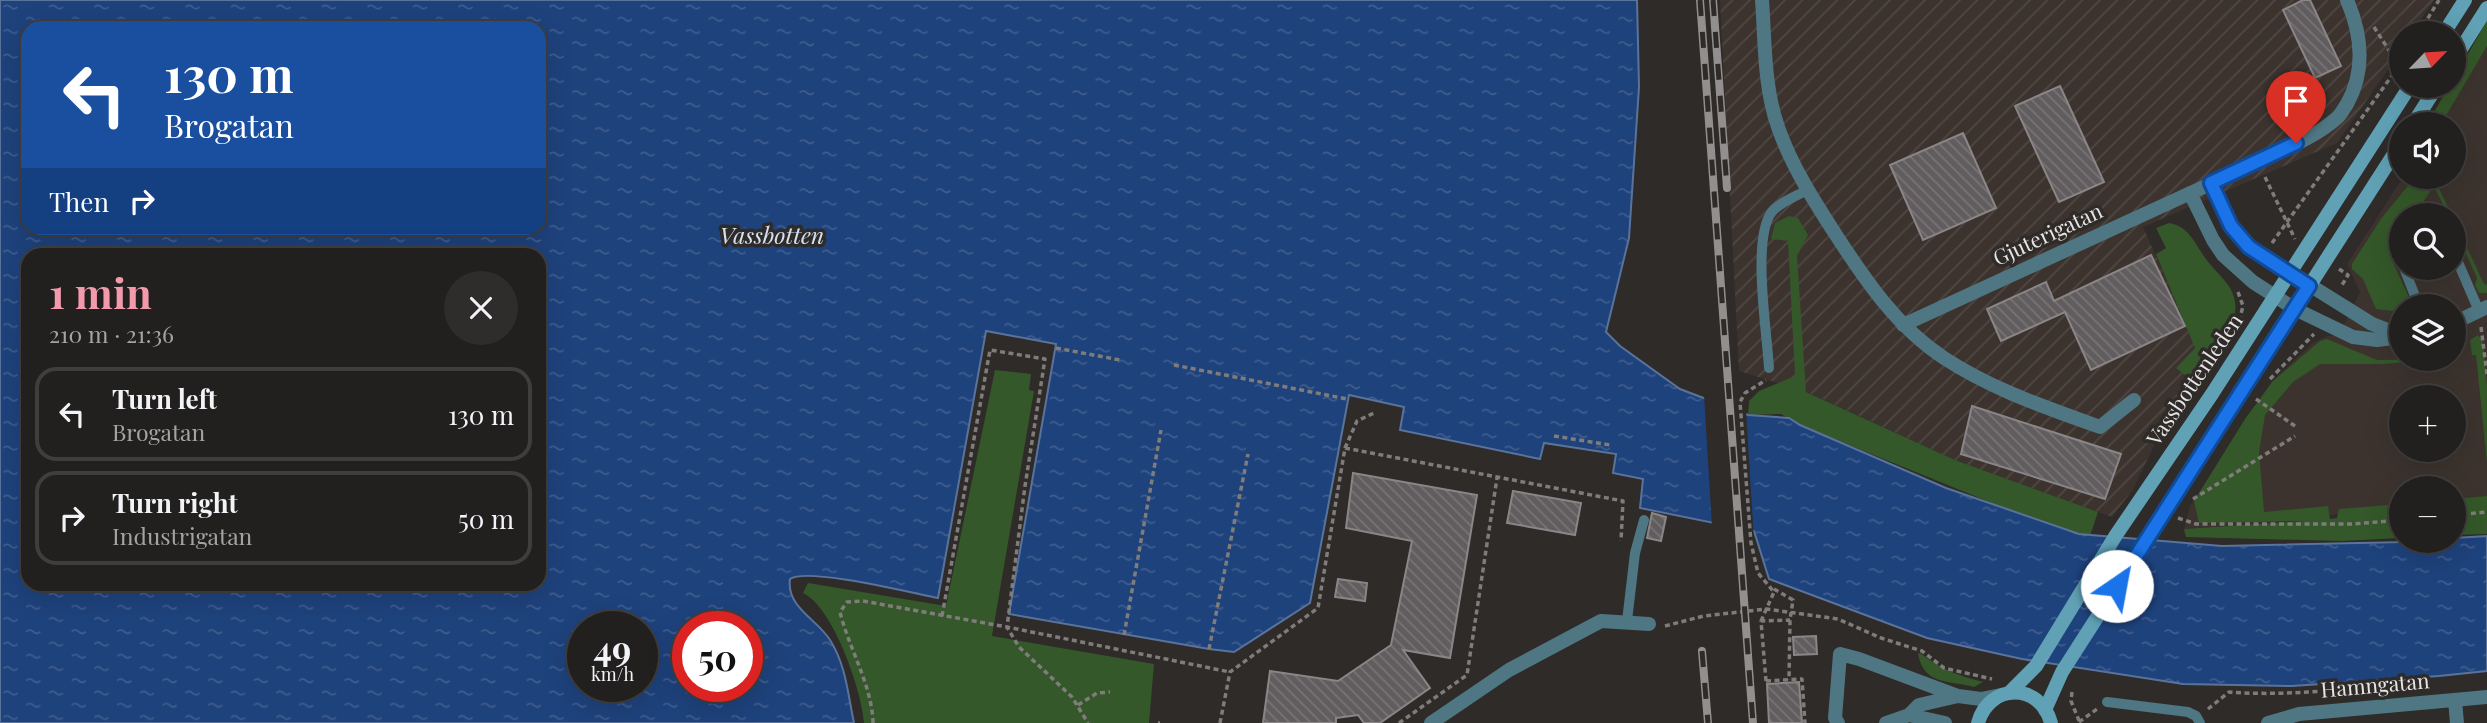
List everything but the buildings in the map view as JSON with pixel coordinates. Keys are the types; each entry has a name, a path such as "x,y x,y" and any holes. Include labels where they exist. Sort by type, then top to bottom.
{"main road":[{"path":"2452,21 2465,0"},
{"path":"2466,41 2487,8"},
{"name":"Vassbottenleden","path":"1978,723 1983,709 2005,694 2036,666 2116,535 2275,297 2402,98"},
{"name":"Vassbottenleden","path":"2048,716 2058,679 2389,162"},
{"path":"2005,694 2032,697 2048,716"}],"street":[{"path":"1762,0 1769,83 1777,126 1807,190 1864,278 1903,325 1943,358 2006,393 2099,427 2134,400"},
{"name":"Gjuterigatan","path":"1903,325 2315,134 2340,115 2353,93 2361,71 2360,42 2347,0"},
{"path":"2211,183 2231,226 2249,247 2372,324 2389,331"},
{"path":"2190,193 2223,255 2247,278 2295,309 2353,337 2377,341 2389,338"},
{"path":"2466,317 2483,309"},
{"path":"1431,723 1509,670 1601,621 1649,624"},
{"path":"1838,723 1835,718 1840,654 1958,696 1980,699 2005,694"},
{"path":"1908,719 1919,705 1958,696"},
{"name":"Hamngatan","path":"2268,723 2487,697"},
{"path":"2455,700 2457,723"},
{"path":"1886,723 1908,719 1945,723"}],"lane":[{"path":"1769,368 1762,259 1763,230 1772,211 1807,190"},
{"path":"2466,276 2483,309"},
{"path":"1627,621 1635,553 1644,520"},
{"path":"2107,702 2188,712 2199,721"}],"path":[{"path":"2427,21 2440,0"},
{"path":"2372,25 2389,49"},
{"path":"2262,257 2389,80"},
{"path":"2239,322 2243,306 2237,288 2247,278"},
{"path":"2483,309 2487,373"},
{"path":"2165,432 2183,399 2228,336"},
{"path":"1056,348 1120,360"},
{"path":"942,616 990,350 1045,359 1007,627 1019,648 1054,678 1078,705 1088,723"},
{"path":"1174,365 1348,399"},
{"path":"1769,368 1766,380 1745,393 1740,402 1752,543 1758,573 1772,588 1793,600 1789,680"},
{"path":"2254,398 2295,426"},
{"path":"1220,723 1230,672 1318,608 1345,448 1357,421 1374,413"},
{"path":"1124,635 1161,430"},
{"path":"1554,436 1610,445"},
{"path":"2185,504 2295,436"},
{"path":"1345,448 1623,501 1621,545 1635,553"},
{"path":"1209,649 1248,454"},
{"path":"1399,723 1467,675 1497,478"},
{"path":"2466,514 2487,512"},
{"path":"2176,518 2196,524 2353,524 2389,521"},
{"path":"1772,588 1774,592 1761,621 1765,681 1801,679 1805,723"},
{"path":"873,723 865,683 845,633 840,612 847,602 863,601 1007,627 1230,672"},
{"path":"1649,624 1664,626 1704,616 1737,616 1766,609 1838,620 1922,651 1944,668 1996,680"},
{"path":"1761,621 1790,620"},
{"path":"2058,679 2071,694 2073,711 2080,722 2091,714"},
{"path":"2199,721 2229,692 2327,692 2421,685"},
{"path":"1078,705 1097,693 1110,692"}],"shaded area":[{"path":"1720,0 2434,0 2420,21 2389,21 2389,68 2337,143 2143,227 2195,348 2176,368 2191,380 2177,399 2132,491 2112,517 1955,460 1807,392 1739,371"},
{"path":"2487,46 2487,496 2466,499 2466,476 2389,476 2389,508 2184,529 2190,506 2272,381 2313,343 2327,336 2339,335 2360,292 2347,264 2395,189 2466,189 2466,112 2446,112 2455,98 2466,98 2466,80"}],"green space":[{"path":"2487,21 2487,46 2466,82 2466,57"},
{"path":"2442,98 2456,98 2448,112 2434,112"},
{"path":"2405,189 2432,189 2422,203 2394,203"},
{"path":"2435,189 2439,189 2446,203 2442,203"},
{"path":"2389,209 2389,280 2401,280 2407,294 2389,294 2389,311 2376,309 2363,279 2352,269 2352,264"},
{"path":"1789,216 1798,218 1808,235 1797,256 1806,392 1955,460 2098,512 2088,542 1800,425 1781,414 1748,415 1749,401 1759,391 1795,376 1788,241 1771,239 1775,223"},
{"path":"2169,223 2182,228 2191,236 2209,263 2228,284 2235,301 2235,313 2225,337 2191,380 2176,368 2195,348 2156,254 2166,248 2156,228"},
{"path":"2466,245 2482,280 2487,284 2487,293 2479,293 2475,285 2477,278 2466,254"},
{"path":"2478,335 2483,341 2487,386 2487,463 2476,355 2472,355 2470,340"},
{"path":"2327,339 2377,360 2389,360 2389,364 2320,364 2293,382 2265,415 2259,452 2264,512 2328,506 2330,519 2337,518 2339,509 2389,505 2389,539 2341,541 2186,537 2184,529 2305,521 2199,523 2194,501 2245,419 2273,381 2320,341"},
{"path":"995,370 1031,374 1029,390 1034,391 992,636 1154,664 1149,723 864,723 858,691 844,651 825,615 814,601 803,593 808,583 946,606"},
{"path":"2487,496 2487,534 2466,535 2466,498"},
{"path":"1920,653 1950,671 1983,682 1974,687 1932,677 1921,664"}],"water":[{"name":"Vassbotten","path":"0,0 1637,0 1639,87 1629,238 1606,332 1620,346 1680,389 1748,415 1789,418 1946,488 2079,534 2222,546 2389,542 2389,553 2466,553 2466,537 2487,536 2487,671 2292,686 2183,684 2022,659 1927,638 1769,579 1754,531 1640,508 1643,479 1613,473 1616,454 1544,443 1540,459 1400,430 1404,407 1349,395 1310,603 1234,652 1209,649 1009,614 1056,344 986,331 938,598 837,578 800,576 790,579 790,589 797,605 830,640 846,680 854,723 0,723"}],"pier":[{"path":"1704,395 1746,411 1754,541 1752,534 1712,527"}],"railway":[{"path":"1700,0 1753,723"},
{"path":"1713,0 1727,188"},
{"path":"1702,651 1708,723"}],"route":[{"path":"2117,586 2309,286 2249,247 2231,226 2211,183 2296,143"}]}
